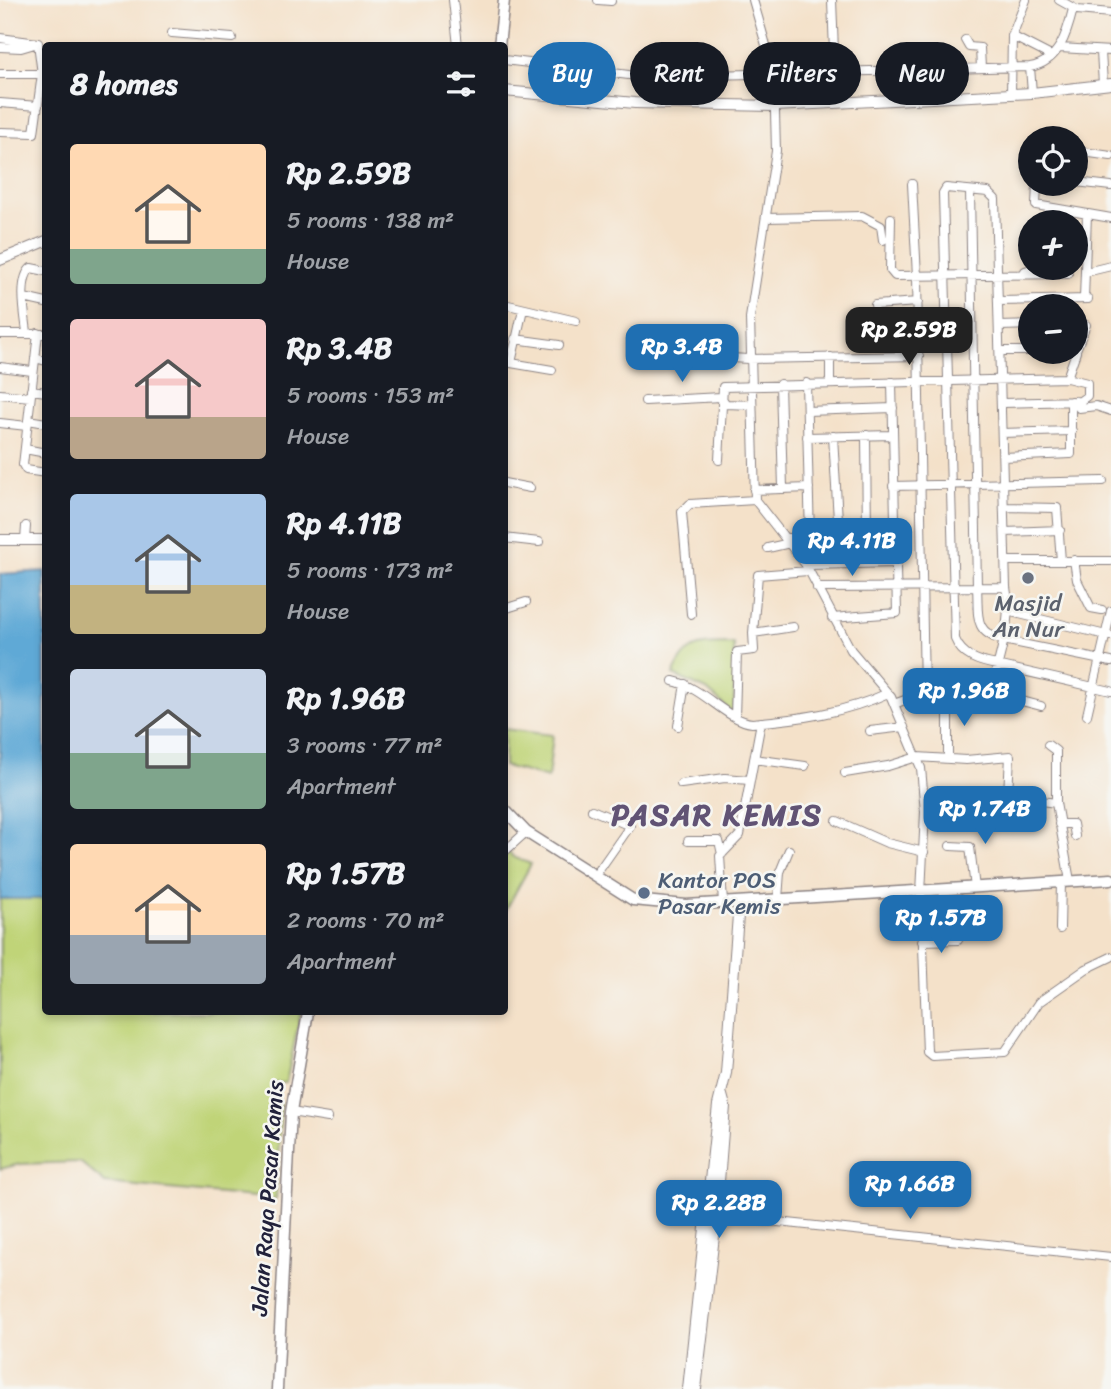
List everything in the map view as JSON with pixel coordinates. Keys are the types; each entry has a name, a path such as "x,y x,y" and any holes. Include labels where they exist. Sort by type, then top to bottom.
{"main road":[{"path":"499,42 504,0"},
{"path":"508,813 526,832 641,902 723,904 921,893 1111,878"},
{"name":"Jalan Raya Pasar Kamis","path":"276,1389 291,1112 307,1015"}],"street":[{"path":"453,0 458,42"},
{"path":"598,0 611,1"},
{"path":"753,0 765,42"},
{"path":"832,0 834,42"},
{"path":"1011,94 1012,36 1026,0"},
{"path":"1059,0 1073,9 1111,13"},
{"path":"861,70 1030,68 1045,63 1060,48 1073,9"},
{"path":"172,33 232,38"},
{"path":"201,35 201,42"},
{"path":"1012,36 1051,56"},
{"path":"0,38 35,40 38,43"},
{"path":"965,40 969,47 980,48 981,68"},
{"path":"0,47 21,48 38,43"},
{"path":"0,132 32,135 41,74 38,43"},
{"path":"1060,48 1111,51"},
{"path":"861,99 1011,94 1105,82 1101,52"},
{"path":"508,60 629,75 743,74"},
{"path":"1030,68 1032,90"},
{"path":"0,74 41,74"},
{"path":"508,91 635,103 743,102"},
{"path":"0,103 38,106"},
{"path":"775,105 776,166 751,307 749,359 754,500 789,541 807,568 851,650 888,693 917,757 925,793 921,893 926,1049 932,1056 1005,1052 1039,1002 1086,970 1111,957"},
{"path":"1088,153 1111,156"},
{"path":"1088,183 1111,186"},
{"path":"894,704 924,694 918,302 912,184"},
{"path":"991,694 997,665 1003,640 1011,612 1006,587 995,199 988,192 944,190 953,587 958,646 975,660 997,665 1093,686 1111,691"},
{"path":"970,191 976,380 977,587 982,629 987,636 1111,662"},
{"path":"1036,196 1036,205 1059,210"},
{"path":"1088,214 1111,218"},
{"path":"766,218 862,216 881,226 883,240"},
{"path":"891,218 891,273 895,276 1018,275"},
{"path":"0,260 42,243"},
{"path":"1088,271 1111,265"},
{"path":"26,332 24,298 27,270 42,271"},
{"path":"998,301 1086,299 1086,280"},
{"path":"24,298 42,302"},
{"path":"875,305 918,302"},
{"path":"508,305 576,321"},
{"path":"523,309 511,363 552,370"},
{"path":"874,326 918,327"},
{"path":"1000,326 1018,326"},
{"path":"0,334 23,336 26,332 42,333 33,371 23,467 42,472"},
{"path":"515,339 559,345"},
{"path":"1000,351 1018,351"},
{"path":"694,356 749,359 919,356"},
{"path":"830,357 830,383"},
{"path":"35,358 42,360"},
{"path":"1068,378 1072,364"},
{"path":"0,367 33,371"},
{"path":"719,460 722,387 1068,378 1086,382 1087,397 1077,401 1002,402"},
{"path":"832,618 897,613 892,382"},
{"path":"806,383 810,538"},
{"path":"780,384 783,488"},
{"path":"0,394 42,392"},
{"path":"645,401 721,397"},
{"path":"721,397 726,404 751,405"},
{"path":"1077,401 1079,408 1096,406 1111,411"},
{"path":"1003,457 1069,456 1077,401"},
{"path":"807,411 893,408"},
{"path":"0,423 42,423"},
{"path":"1002,433 1072,431"},
{"path":"866,435 867,536"},
{"path":"807,437 892,435"},
{"path":"833,436 839,537"},
{"path":"25,449 42,452"},
{"path":"893,486 1103,481"},
{"path":"508,484 530,488"},
{"path":"754,489 809,488"},
{"path":"691,614 682,512 690,504 754,500"},
{"path":"1004,507 1056,507 1061,561"},
{"path":"25,540 26,526"},
{"path":"1005,532 1060,530"},
{"path":"768,548 810,538 897,537"},
{"path":"508,538 539,542"},
{"path":"0,540 42,540"},
{"path":"1074,560 1077,580 1091,608 1107,611 1108,635 1099,658 1087,715"},
{"path":"1006,561 1111,561"},
{"path":"735,717 737,652 754,650 758,575 807,568 897,563"},
{"path":"817,588 1006,587"},
{"path":"508,608 526,602"},
{"path":"1011,612 1108,635"},
{"path":"753,633 793,627"},
{"path":"673,681 699,690 745,722 828,714 865,704 888,693"},
{"path":"952,683 1041,706"},
{"path":"678,726 685,684"},
{"path":"948,698 948,759"},
{"path":"723,904 719,861 740,835 761,722"},
{"path":"870,732 904,727"},
{"path":"1048,746 1055,751 1056,803 1065,882 1060,929"},
{"path":"845,773 917,757 948,759 1010,756 1007,794 1056,803"},
{"path":"754,759 805,766"},
{"path":"681,784 716,779 749,780"},
{"path":"592,810 631,826 595,876"},
{"path":"837,821 887,843 923,852"},
{"path":"1059,824 1073,824 1075,835"},
{"path":"508,848 526,832"},
{"path":"688,841 719,841 722,854"},
{"path":"950,846 971,849 975,888"},
{"path":"778,899 780,872 789,850"},
{"path":"688,1389 697,1339 725,1106 721,1087 726,1073 739,902"},
{"path":"922,941 958,940"},
{"path":"291,1112 328,1118"},
{"path":"711,1219 778,1222 1111,1257"},
{"path":"696,1389 697,1339"}],"green space":[{"path":"734,644 734,714 707,690 673,675 690,650 704,645"},
{"path":"508,729 553,735 548,778 508,767"},
{"path":"508,851 513,857 531,864 508,906"},
{"path":"0,899 42,899 42,1015 300,1015 286,1083 276,1083 274,1101 281,1102 276,1199 105,1183 80,1162 20,1164 0,1169"}],"water":[{"path":"42,571 42,899 0,899 0,574"}],"place":[{"name":"Masjid An Nur","path":"1028,578"},
{"name":"Kantor POS Pasar Kemis","path":"644,893"}],"district":[{"name":"PASAR KEMIS","path":"717,815"}]}
